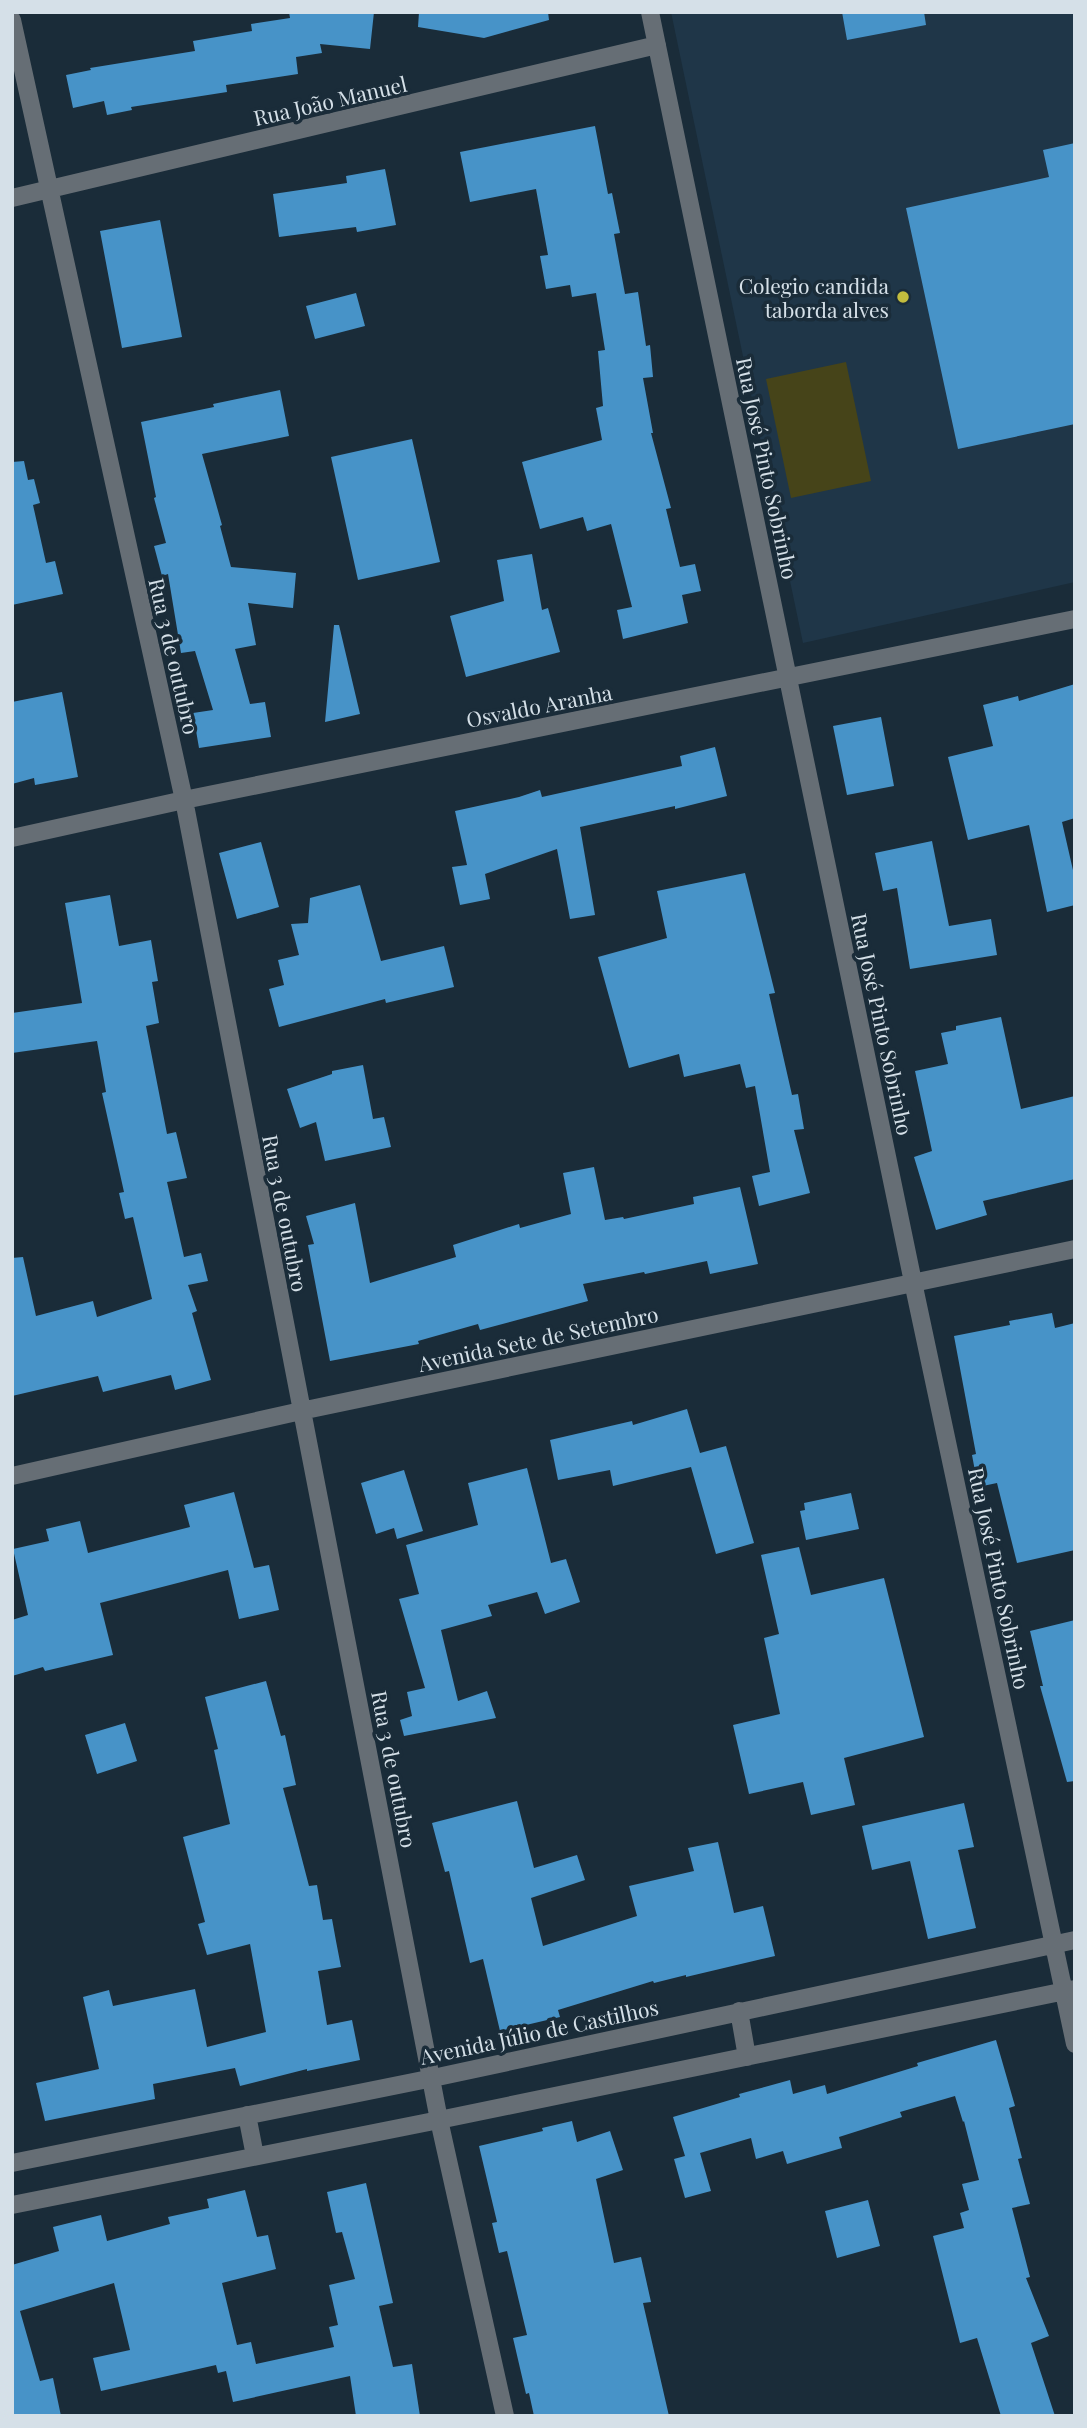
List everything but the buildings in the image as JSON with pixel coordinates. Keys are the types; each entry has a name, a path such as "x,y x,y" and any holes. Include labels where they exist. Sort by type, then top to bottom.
{"street":[{"name":"Rua José Pinto Sobrinho","path":"650,12 914,1282 1055,1943 1070,1991 1075,2044"},
{"name":"Rua 3 de outubro","path":"12,20 184,800 439,2120 505,2416"},
{"name":"Rua João Manuel","path":"12,198 657,45"},
{"name":"Osvaldo Aranha","path":"12,838 184,800 1075,619"},
{"name":"Avenida Sete de Setembro","path":"12,1476 1075,1249"},
{"name":"Avenida Júlio de Castilhos","path":"12,2163 433,2078 1075,1940"},
{"path":"12,2205 1070,1991"},
{"path":"739,2011 747,2057"},
{"path":"247,2115 255,2157"}],"shaded area":[{"name":"Colegio candida taborda alves","path":"671,12 1075,12 1075,582 803,643"},
{"path":"846,362 871,481 791,498 766,379"}],"place":[{"name":"Colegio candida taborda alves","path":"903,297"}]}
